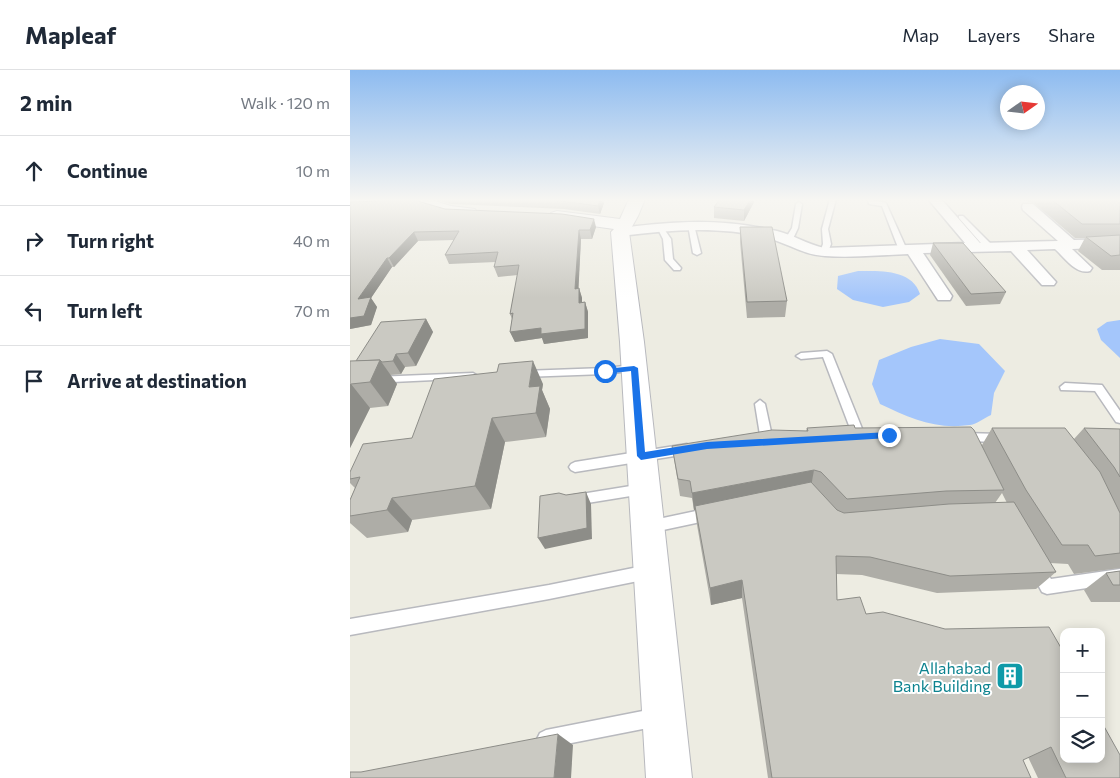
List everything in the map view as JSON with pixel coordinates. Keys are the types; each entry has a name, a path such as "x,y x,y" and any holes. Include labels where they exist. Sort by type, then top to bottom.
{"street":[{"path":"628,232 634,368 669,778"},
{"path":"757,232 776,235 804,248 824,252 1120,243"},
{"path":"968,232 983,247"},
{"path":"1052,232 1084,268"},
{"path":"1014,245 1048,282"},
{"path":"908,250 944,296"}],"lane":[{"path":"663,232 667,238 669,260 676,268"},
{"path":"692,232 697,253"},
{"path":"788,241 793,232"},
{"path":"824,252 827,244 825,232"},
{"path":"899,232 908,250"},
{"path":"972,232 983,247"},
{"path":"801,356 827,354 855,436 874,436"},
{"path":"510,374 605,371 634,368"},
{"path":"350,381 482,375"},
{"path":"1065,387 1098,388 1120,419"},
{"path":"760,404 767,441"},
{"path":"948,437 1015,439"},
{"path":"967,437 976,454"},
{"path":"576,467 697,447"},
{"path":"571,500 644,489"},
{"path":"648,527 724,511"},
{"path":"1028,554 1047,586 1120,576"},
{"path":"350,627 651,572"},
{"path":"526,743 664,716"}],"water":[{"path":"858,271 894,273 903,276 916,286 920,294 909,302 883,307 853,300 837,289 838,276"},
{"path":"1120,320 1120,358 1101,340 1097,329 1107,322"},
{"path":"940,339 979,344 1005,371 994,393 991,415 973,424 945,426 923,422 880,404 872,384 879,360 911,347"}],"building":[{"path":"350,232 414,232 387,258 358,299 371,297 364,316 350,318"},
{"path":"458,232 579,232 575,289 579,288 579,303 585,302 585,329 541,334 541,328 510,332 513,313 510,314 519,265 494,267 498,252 445,255"},
{"path":"740,232 773,232 787,301 747,302"},
{"path":"1120,235 1120,255 1111,256 1086,237"},
{"path":"933,243 963,243 1006,292 971,294"},
{"path":"426,319 408,353 396,354 393,361 356,361 381,322"},
{"path":"380,360 370,382 350,385 350,361"},
{"path":"533,361 529,387 540,386 536,413 492,418 475,486 392,498 387,510 350,516 350,500 360,477 350,479 350,472 363,444 412,438 434,379 497,372 499,364"},
{"path":"854,425 855,428 971,427 1004,490 946,491 847,499 821,472 814,470 692,493 690,481 678,479 672,446 772,430 808,431 807,428"},
{"path":"992,428 1065,428 1100,472 1120,513 1120,553 1095,556 1088,545 1062,545 1026,490"},
{"path":"1084,428 1120,429 1120,477 1114,467"},
{"path":"811,482 837,510 844,513 949,504 1014,502 1056,572 950,576 870,557 836,556 837,600 860,597 866,614 883,612 945,629 1049,627 1060,646 1060,763 1105,763 1105,728 1120,755 1120,778 1066,778 1051,747 1023,760 1031,778 772,778 742,580 710,588 695,506"},
{"path":"586,492 587,528 538,538 540,496"},
{"path":"1120,571 1120,585 1113,585 1106,573"},
{"path":"558,734 554,778 350,778 350,772 361,772"}],"place":[{"name":"Allahabad Bank Building","path":"1010,676"}],"route":[{"path":"605,371 634,368 641,456 707,445 889,435"}]}
